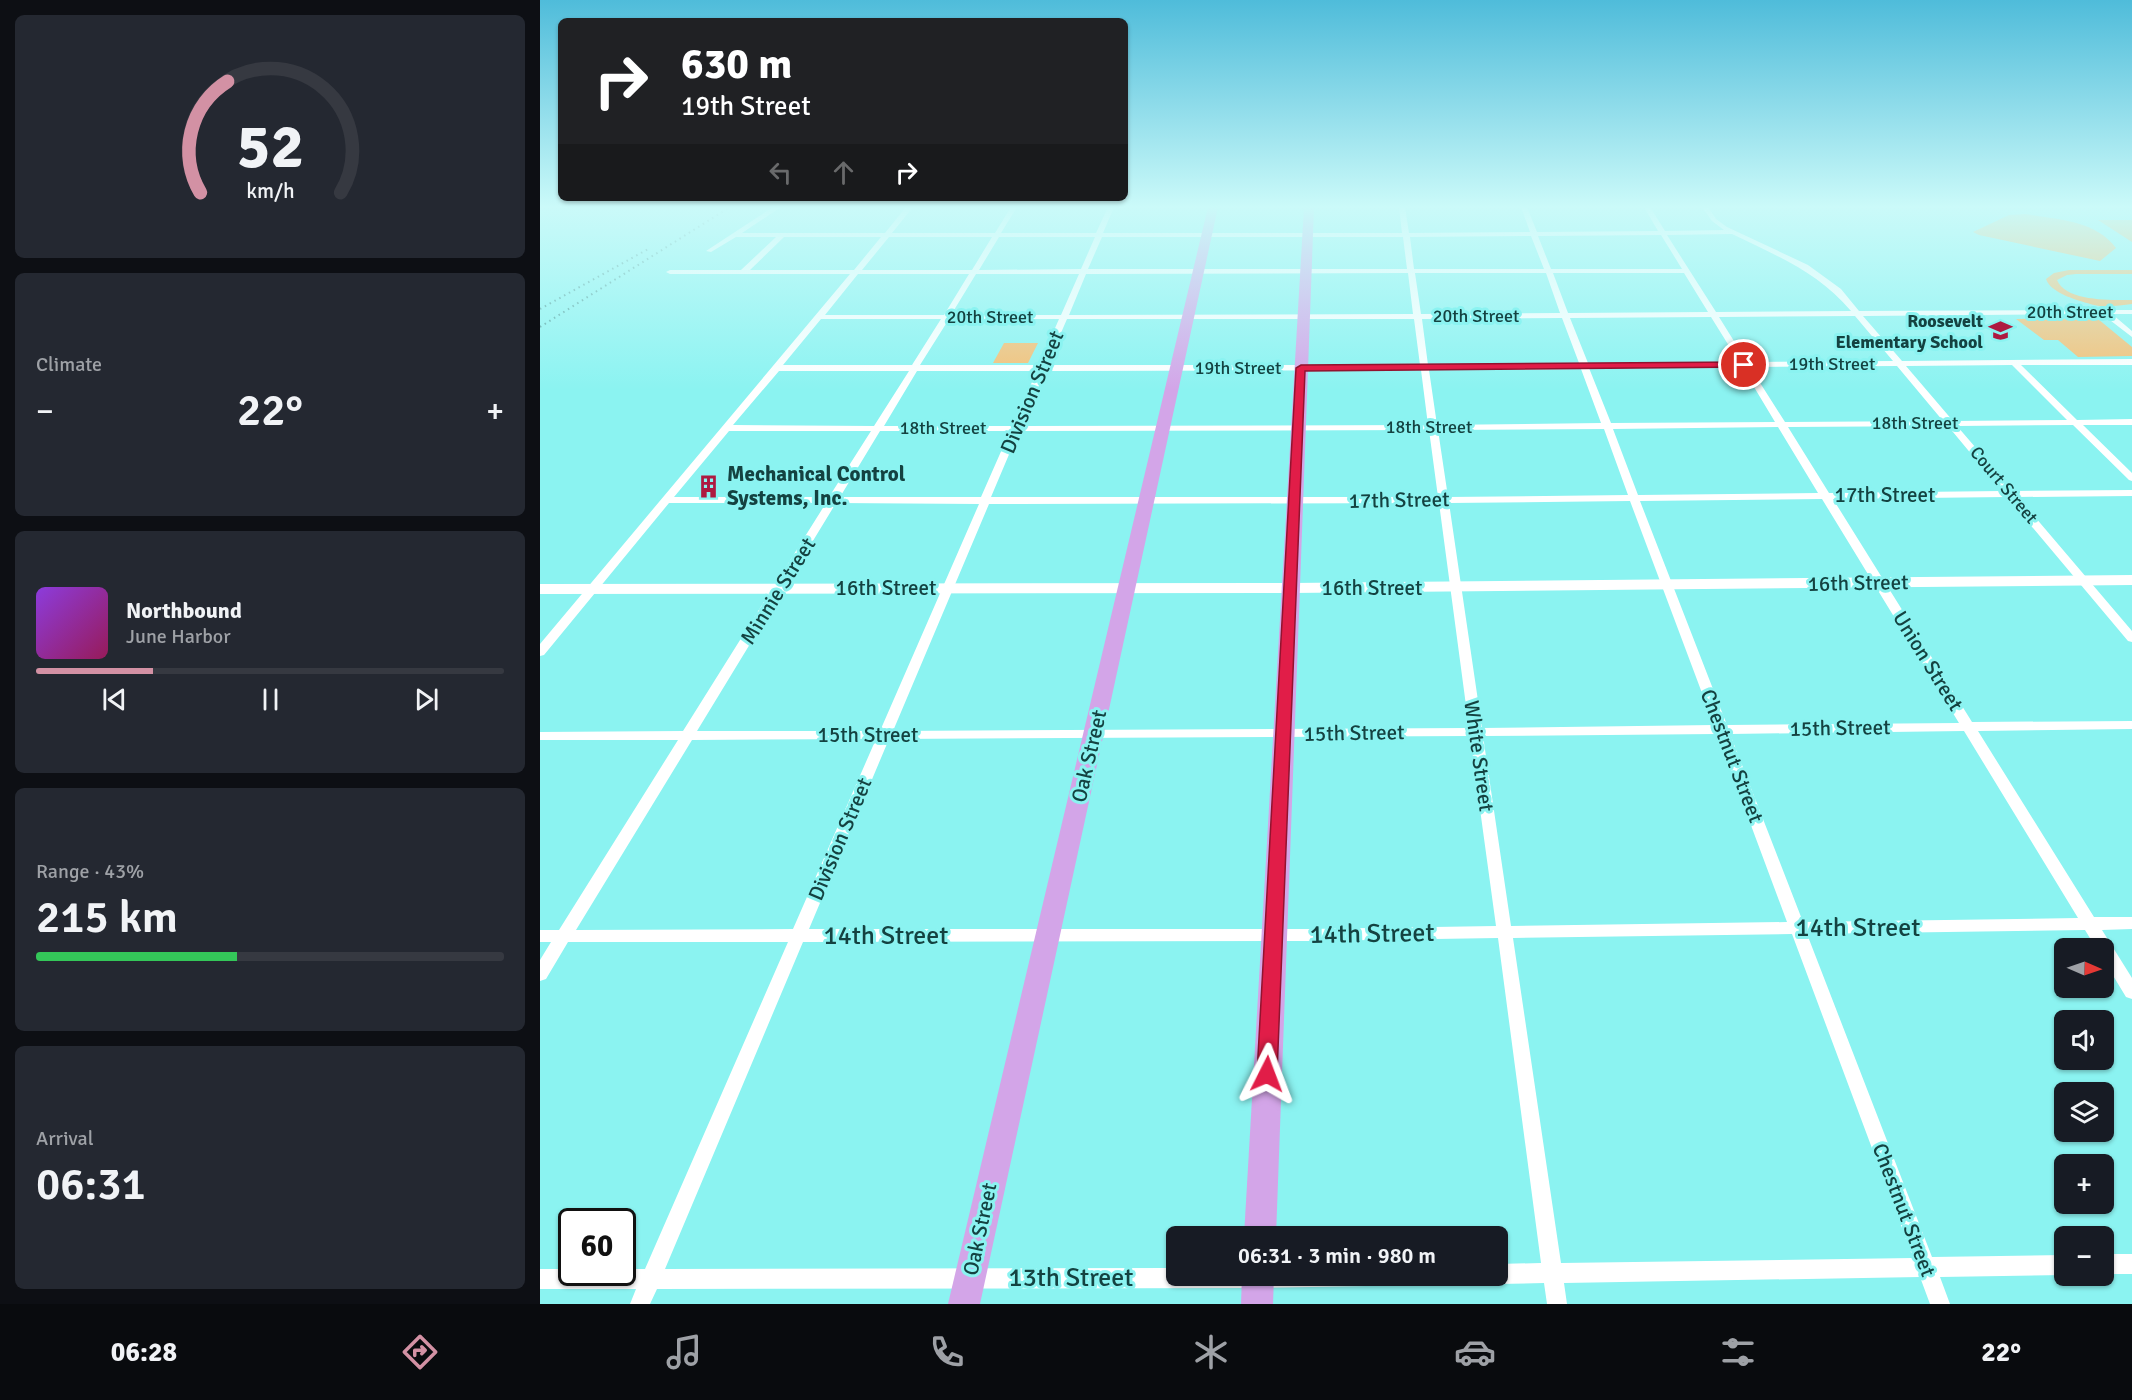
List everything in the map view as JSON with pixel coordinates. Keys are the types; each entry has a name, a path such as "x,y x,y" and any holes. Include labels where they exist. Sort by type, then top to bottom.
{"main road":[{"name":"Oak Street","path":"964,1304 974,1252 1200,268"},
{"path":"1260,1226 1305,268"}],"street":[{"path":"742,273 747,268"},
{"path":"540,652 859,268"},
{"name":"Minnie Street","path":"540,974 835,501 976,268"},
{"name":"Division Street","path":"640,1304 1085,268"},
{"name":"White Street","path":"1410,268 1557,1304"},
{"name":"Chestnut Street","path":"1546,268 1940,1304"},
{"name":"Union Street","path":"1684,268 2132,992"},
{"name":"Court Street","path":"1806,268 1838,291 2132,638"},
{"path":"670,273 1686,271"},
{"path":"2104,312 2132,335"},
{"name":"20th Street","path":"819,317 1304,317 2132,312"},
{"name":"19th Street","path":"777,368 1301,368 2132,362"},
{"path":"2014,363 2132,478"},
{"name":"18th Street","path":"727,428 1297,428 2132,422"},
{"name":"17th Street","path":"666,500 1294,501 2132,493"},
{"name":"16th Street","path":"540,589 1291,588 2132,580"},
{"name":"15th Street","path":"540,735 1284,734 2132,725"},
{"name":"14th Street","path":"540,936 1273,935 2132,923"},
{"path":"2114,1264 2132,1264"},
{"path":"1508,1274 2054,1265"},
{"name":"13th Street","path":"540,1279 970,1278 1166,1283"}],"shaded area":[{"path":"2069,270 2132,270 2132,274 2076,274 2057,280 2062,287 2080,296 2132,300 2132,304 2098,306 2060,293 2046,279 2054,273"},
{"path":"2016,319 2098,319 2132,347 2132,356 2078,357 2058,340 2044,340"},
{"path":"1004,343 1038,343 1028,363 993,363"}],"railway":[{"path":"540,309 614,268"},
{"path":"540,327 634,268"}],"place":[{"name":"Roosevelt Elementary School","path":"2001,331"},
{"name":"Mechanical Control Systems, Inc.","path":"709,486"}],"route":[{"path":"1267,1074 1301,368 1744,365"}]}
